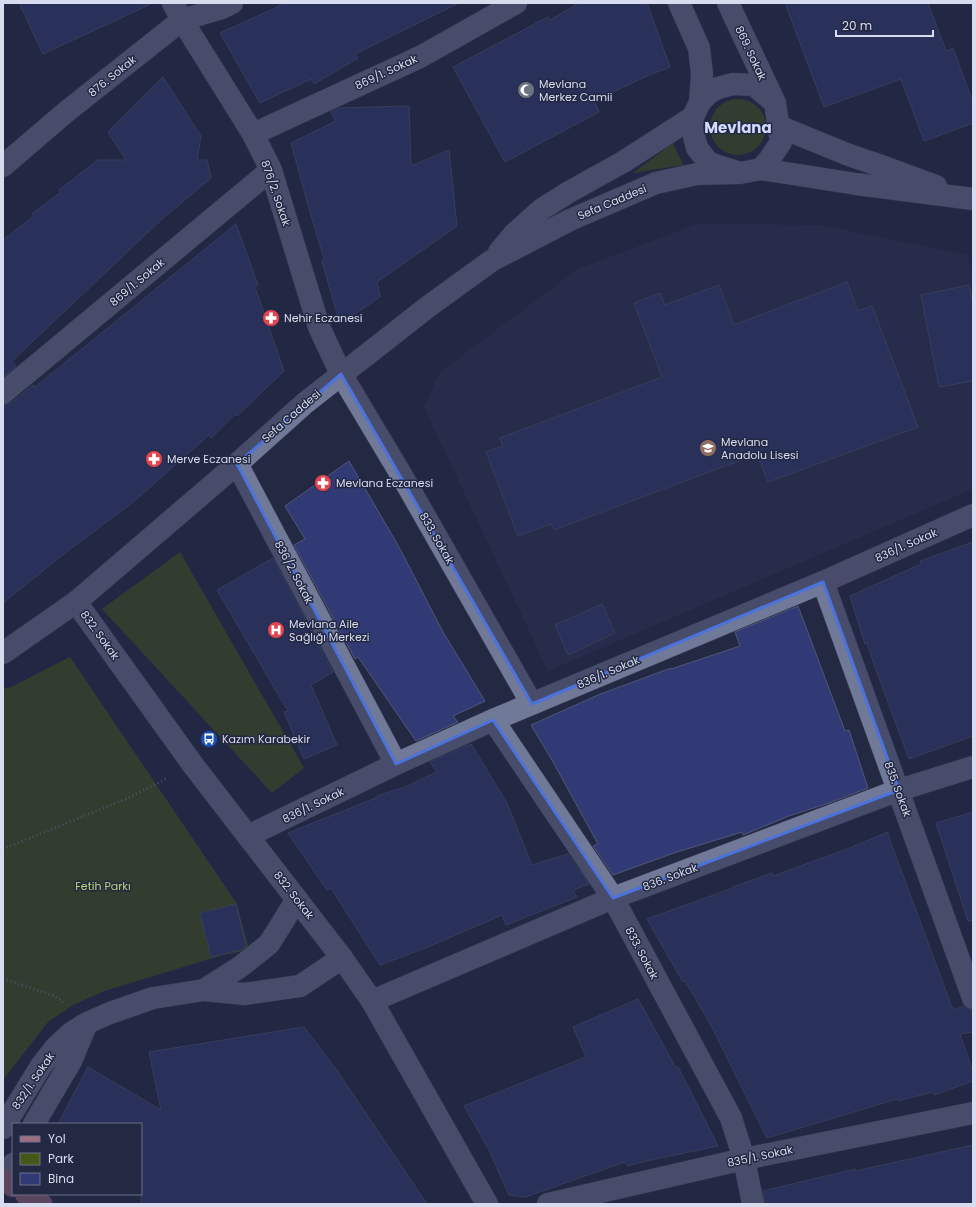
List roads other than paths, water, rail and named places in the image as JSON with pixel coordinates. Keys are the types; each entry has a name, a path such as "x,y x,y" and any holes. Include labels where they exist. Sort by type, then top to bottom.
{"main road":[{"path":"28,1195 41,1204"}],"street":[{"name":"876. Sokak","path":"3,166 66,112 177,12 222,8 232,3"},
{"name":"869/1. Sokak","path":"253,134 420,57 516,3"},
{"path":"679,3 699,48 702,74 692,128 697,148 709,163 750,171 770,160 781,142 775,103"},
{"name":"869. Sokak","path":"728,3 775,103"},
{"name":"876/2. Sokak","path":"177,12 253,134 271,170 319,327 341,374"},
{"name":"Sefa Caddesi","path":"491,261 514,234 542,209 622,162 696,109 709,93 718,88 733,84 754,85 775,103"},
{"name":"Sefa Caddesi","path":"778,126 849,155 970,199"},
{"name":"869/1. Sokak","path":"3,393 271,170"},
{"name":"Sefa Caddesi","path":"3,654 76,602 238,464 305,402 429,306 491,261 570,220 656,183 697,174 750,171 970,199"},
{"name":"833. Sokak","path":"341,374 402,476 532,704"},
{"name":"836/2. Sokak","path":"238,464 396,764"},
{"name":"836/1. Sokak","path":"248,836 396,764 493,720 823,582 973,515"},
{"name":"835. Sokak","path":"823,582 973,998"},
{"name":"832. Sokak","path":"76,602 193,765 342,958 372,1001 487,1204"},
{"name":"833. Sokak","path":"493,720 613,898 731,1118 744,1159 753,1204"},
{"name":"836. Sokak","path":"372,1001 613,898 899,790 973,767"},
{"name":"832/1. Sokak","path":"204,990 240,967 269,944 297,899"},
{"name":"832/1. Sokak","path":"3,1128 41,1066 56,1047 71,1033 87,1023 110,1013 153,998 204,990 244,994 300,986 342,958"},
{"name":"832/1. Sokak","path":"35,1123 71,1061 87,1023"},
{"name":"835/1. Sokak","path":"548,1204 744,1159 973,1113"}],"place":[{"name":"Mevlana Merkez Camii","path":"526,90"},
{"name":"Nehir Eczanesi","path":"271,318"},
{"name":"Mevlana Anadolu Lisesi","path":"708,448"},
{"name":"Merve Eczanesi","path":"154,459"},
{"name":"Mevlana Eczanesi","path":"323,483"},
{"name":"Mevlana Aile Sağlığı Merkezi","path":"276,630"},
{"name":"Kazım Karabekir","path":"209,739"}],"district":[{"name":"Mevlana","path":"738,128"}],"park label":[{"name":"Fetih Parkı","path":"103,886"}]}
